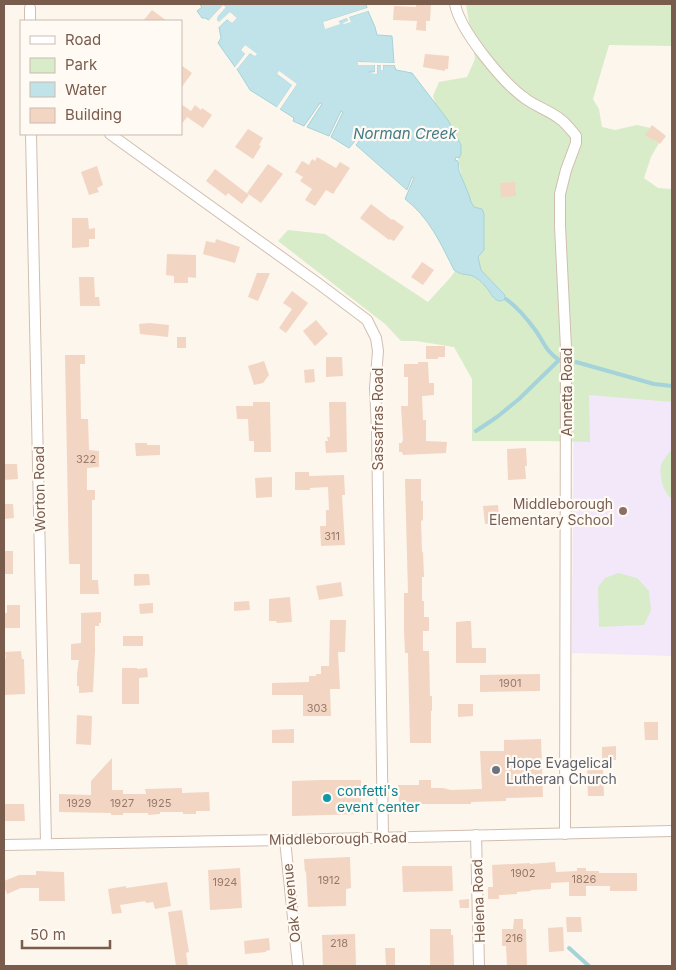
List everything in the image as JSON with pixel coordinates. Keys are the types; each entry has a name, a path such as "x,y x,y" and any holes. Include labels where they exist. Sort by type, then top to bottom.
{"street":[{"name":"Annetta Road","path":"455,4 465,28 486,58 514,90 528,101 561,120 576,136 576,143 560,194 566,348 565,834"},
{"path":"30,8 30,20"},
{"name":"Worton Road","path":"31,135 46,843"},
{"name":"Sassafras Road","path":"111,135 367,320 376,338 378,351 375,388 383,837"},
{"name":"Middleborough Road","path":"4,845 672,832"},
{"name":"Helena Road","path":"476,835 479,966"},
{"name":"Oak Avenue","path":"285,840 298,966"}],"shaded area":[{"name":"Middleborough Elementary School","path":"672,312 672,656 572,653 574,369"}],"green space":[{"path":"466,4 672,4 672,46 609,45 593,99 599,109 602,127 615,130 637,125 655,129 659,143 651,157 644,178 658,188 672,189 672,402 589,395 590,442 472,441 472,379 454,347 416,341 401,341 385,324 278,241 288,230 325,234 428,302 450,278 473,247 456,145 441,121 433,96 439,82 467,77 475,59"},
{"path":"670,451 672,451 672,499 666,493 661,474 661,465"},
{"path":"618,573 637,578 649,591 651,610 644,625 599,627 598,587 605,578"}],"water":[{"name":"Norman Creek","path":"199,4 366,4 367,8 323,22 325,28 340,23 339,21 347,18 350,22 349,17 368,11 377,35 392,36 394,63 359,62 375,65 375,72 369,72 377,74 377,65 381,65 383,70 383,65 394,65 396,70 412,73 448,120 461,145 461,154 455,160 458,161 459,171 471,202 474,207 482,209 484,214 484,250 478,257 481,270 505,295 505,299 502,301 496,300 478,279 454,270 428,223 405,199 414,178 412,177 407,190 356,145 364,135 362,133 349,148 331,137 343,112 341,111 329,136 307,127 322,104 320,103 304,126 293,121 294,118 280,109 297,84 277,74 292,85 277,107 250,90 237,69 250,53 245,45 241,50 245,54 235,67 218,43 221,38 219,27 228,19 232,23 237,18 230,12 219,23 217,20 218,15 226,7 223,5 209,20 202,18 197,11 202,7"}],"pier":[{"path":"223,5 226,7 218,16 217,20 219,22 230,12 237,18 232,23 227,19 219,27 214,21 215,17 211,22 209,20"},
{"path":"367,8 368,11 349,17 351,22 343,23 348,21 347,18 339,21 340,24 325,29 323,22"},
{"path":"245,45 257,54 255,56 250,53 237,69 235,67 245,54 241,50"},
{"path":"358,62 394,63 394,65 383,65 383,70 381,70 381,65 377,65 377,74 369,73 375,72 375,65 358,65"},
{"path":"279,71 297,84 280,109 277,107 292,85 277,74"}],"building":[{"path":"416,4 431,4 430,21 426,21 426,31 416,30 417,21 393,20 394,6 416,7"},
{"path":"152,10 166,20 144,20"},
{"path":"425,54 449,56 448,69 445,69 445,71 423,67"},
{"path":"182,66 192,73 182,87"},
{"path":"182,105 191,111 195,105 212,115 203,128 187,117 182,124"},
{"path":"652,125 666,136 660,144 645,135"},
{"path":"248,129 263,138 259,145 261,146 253,159 235,147"},
{"path":"317,157 336,168 340,162 350,168 333,194 326,190 315,206 305,200 312,189 300,181 303,177 295,172 302,161 309,165 312,159 315,161"},
{"path":"268,164 283,174 261,203 247,193"},
{"path":"97,166 103,185 97,188 99,192 89,195 81,172"},
{"path":"215,169 249,195 242,204 228,193 226,196 206,181"},
{"path":"515,182 516,196 501,197 500,183"},
{"path":"371,204 404,227 394,241 389,240 360,218"},
{"path":"72,218 88,218 89,229 95,228 95,239 89,239 89,247 72,248"},
{"path":"216,239 240,247 235,263 203,254 206,241 215,243"},
{"path":"167,254 196,255 196,278 188,277 188,283 174,283 174,276 166,275"},
{"path":"422,262 434,270 423,285 411,277"},
{"path":"257,273 270,273 258,301 248,297"},
{"path":"79,277 94,277 95,297 99,297 100,306 80,306"},
{"path":"292,291 308,303 286,333 279,328 292,309 283,303"},
{"path":"316,320 328,334 315,346 303,331"},
{"path":"139,324 169,325 168,337 140,334"},
{"path":"177,337 186,337 186,348 177,348"},
{"path":"426,346 445,346 445,357 426,359"},
{"path":"65,355 85,355 85,364 80,364 81,419 88,419 89,450 99,451 99,467 87,468 87,490 95,490 95,500 92,500 92,580 98,580 99,594 80,594 80,564 69,564"},
{"path":"326,357 342,357 343,376 326,377"},
{"path":"264,361 269,375 263,383 254,385 248,366"},
{"path":"418,362 428,362 429,383 434,383 434,395 422,396 423,420 426,420 426,441 447,442 446,453 403,455 402,452 399,452 399,443 403,441 401,406 408,406 408,377 404,377 404,364 418,364"},
{"path":"314,369 315,382 305,383 304,370"},
{"path":"253,402 270,402 271,452 254,452 254,441 249,441 248,419 237,419 236,406 253,406"},
{"path":"329,402 346,402 347,452 326,453 325,441 328,441 327,437 330,437"},
{"path":"135,443 160,445 160,455 136,456"},
{"path":"526,448 526,479 508,480 507,449"},
{"path":"4,464 17,464 18,479 4,480"},
{"path":"295,472 309,472 309,476 344,475 345,495 342,495 345,545 321,546 320,526 326,526 326,510 329,510 328,487 295,490"},
{"path":"272,477 272,497 256,498 255,478"},
{"path":"405,479 421,479 424,577 422,577 422,601 424,601 424,617 429,617 429,631 423,631 423,651 429,651 430,696 432,696 431,743 410,743 408,653 405,653 404,631 404,593 408,593"},
{"path":"4,504 13,504 14,518 4,519"},
{"path":"498,505 500,523 485,524 483,506"},
{"path":"4,551 13,551 13,574 4,574"},
{"path":"134,574 149,574 150,585 134,586"},
{"path":"341,582 343,596 319,600 316,586"},
{"path":"290,597 292,622 277,623 276,621 269,621 269,599"},
{"path":"249,601 250,610 234,611 234,602"},
{"path":"153,603 153,613 140,614 139,604"},
{"path":"7,605 20,605 20,628 4,628 4,613 7,613"},
{"path":"101,612 101,623 99,623 99,626 95,626 93,692 79,693 77,674 79,660 71,660 71,644 81,643 81,613"},
{"path":"330,620 346,620 345,652 338,652 340,689 330,689 331,716 303,716 303,695 272,695 272,683 309,682 309,676 321,674 321,666 329,666"},
{"path":"471,621 472,648 486,648 486,663 456,663 456,622"},
{"path":"123,636 143,636 143,646 123,646"},
{"path":"21,651 22,659 24,659 25,694 4,695 5,652"},
{"path":"122,668 147,668 148,677 139,678 139,704 122,704"},
{"path":"540,674 540,691 480,692 480,675"},
{"path":"458,704 473,704 473,716 458,717"},
{"path":"77,715 92,716 91,745 76,744"},
{"path":"644,722 658,722 658,740 645,740"},
{"path":"294,729 294,743 272,743 272,730"},
{"name":"Hope Evagelical Lutheran Church","path":"541,739 543,797 506,798 506,801 471,802 471,804 415,804 415,806 399,807 398,785 419,785 419,780 431,780 431,788 451,790 482,789 480,751 504,751 504,740"},
{"path":"616,746 616,760 602,760 602,747"},
{"path":"112,758 112,790 123,790 123,794 146,794 145,789 182,788 182,793 209,792 210,811 196,811 196,814 160,812 160,814 148,815 148,813 111,815 111,813 59,812 59,794 91,795 91,781"},
{"path":"587,770 603,770 604,796 588,796"},
{"name":"confetti's event center","path":"361,780 361,814 292,816 292,781"},
{"path":"4,804 24,804 25,821 4,821"},
{"path":"350,857 351,888 346,889 346,906 308,907 304,859"},
{"path":"555,862 556,872 577,871 577,868 586,868 586,871 599,871 599,873 637,873 637,891 610,891 610,886 586,886 586,896 569,896 569,882 551,883 551,889 517,892 517,894 499,895 499,899 488,899 488,887 493,887 492,865"},
{"path":"402,866 452,866 453,891 403,892"},
{"path":"240,868 242,908 210,910 208,870"},
{"path":"36,871 64,872 65,901 39,901 39,888 21,888 7,894 4,881 19,875 36,875"},
{"path":"167,882 171,906 155,909 153,902 146,903 145,901 120,905 122,913 112,914 108,889"},
{"path":"469,899 469,908 460,908 459,900"},
{"path":"182,910 189,952 186,953 188,966 176,966 168,912"},
{"path":"566,917 581,917 582,932 567,932"},
{"path":"514,919 523,919 523,929 526,929 527,966 507,966 506,946 502,946 502,929 513,929"},
{"path":"563,927 564,951 549,952 548,928"},
{"path":"430,929 451,929 451,935 453,935 454,966 430,966"},
{"path":"355,934 356,966 323,966 322,935"},
{"path":"269,938 270,950 245,954 244,941"},
{"path":"385,948 395,948 395,965 386,965"}],"waterway":[{"path":"476,431 519,399 559,360 548,350 526,318 506,299"},
{"path":"576,362 654,384 672,386"},
{"path":"569,948 589,966"}],"place":[{"name":"Middleborough Elementary School","path":"623,511"},
{"name":"Hope Evagelical Lutheran Church","path":"496,770"},
{"name":"confetti's event center","path":"327,798"}]}
